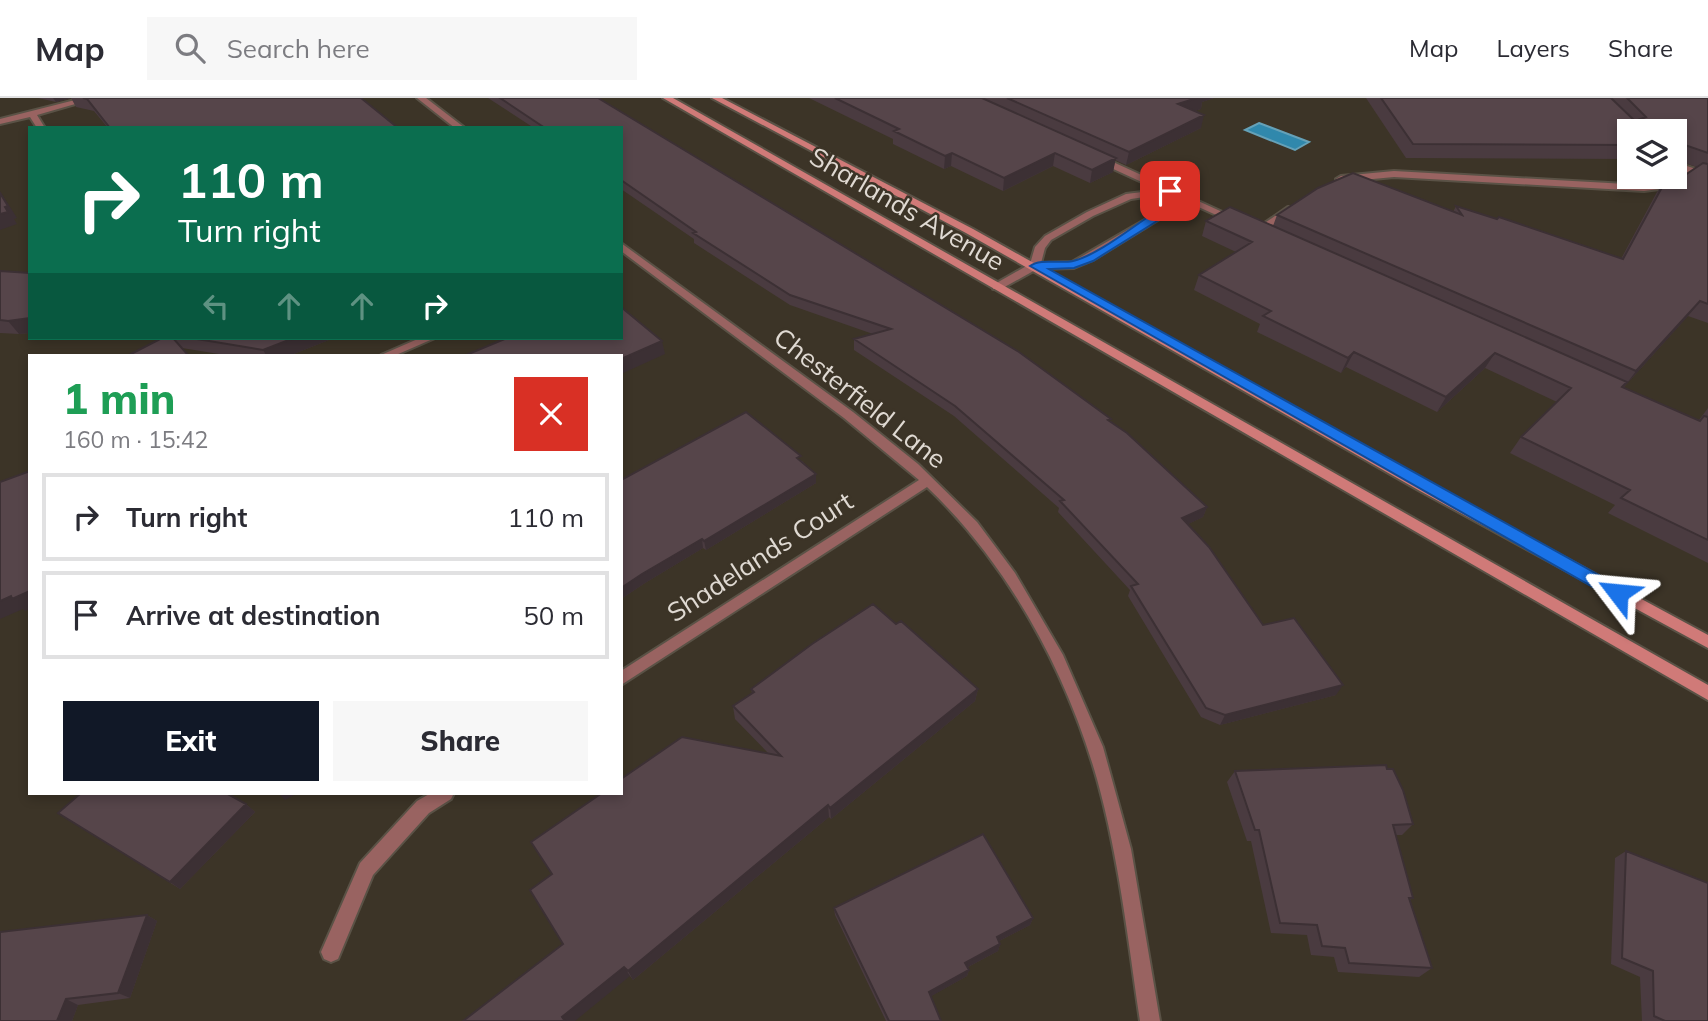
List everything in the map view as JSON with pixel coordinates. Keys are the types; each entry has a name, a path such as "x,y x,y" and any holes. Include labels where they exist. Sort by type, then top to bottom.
{"main road":[{"name":"Sharlands Avenue","path":"667,98 1708,693"},
{"name":"Sharlands Avenue","path":"716,98 803,140 1035,266 1386,466 1708,642"}],"street":[{"path":"0,121 92,98"},
{"path":"421,98 458,126"},
{"path":"32,113 40,126"},
{"path":"1090,155 1270,236"},
{"path":"1687,170 1708,176"},
{"path":"1328,184 1354,176 1383,174 1644,188 1671,185 1691,171"},
{"path":"1035,266 1040,247 1048,238 1090,214 1129,196 1170,191"},
{"path":"997,287 1035,266 1074,265 1089,258 1158,216 1167,207 1170,191"},
{"path":"1259,230 1297,205"},
{"name":"Chesterfield Lane","path":"624,251 880,438 928,480 972,526 1015,585 1057,657 1094,747 1125,853 1150,1021"},
{"path":"389,354 424,340"},
{"name":"Shadelands Court","path":"623,677 928,480"},
{"path":"331,952 366,869 423,807 442,795"}],"water":[{"path":"1259,123 1309,142 1295,150 1245,130"}],"building":[{"path":"83,98 361,98 396,126 108,126 87,99"},
{"path":"500,98 598,98 1019,352 1111,419 1108,420 1127,433 1207,507 1182,518 1209,547 1263,625 1294,618 1343,685 1225,715 1206,708 1131,586 1138,584 1060,501 1064,500 955,406 854,339 891,329 790,295 693,233 696,232 623,181 623,126 542,126"},
{"path":"835,98 982,98 1116,158 1092,170 1055,153 1004,178 952,153 945,156 894,131 899,129"},
{"path":"1007,98 1197,98 1178,104 1204,115 1129,152"},
{"path":"1381,98 1611,98 1633,119 1617,119 1617,145 1413,144"},
{"path":"1627,98 1708,98 1708,153 1687,146 1687,119 1640,119 1646,117"},
{"path":"1703,163 1708,164 1708,304 1700,301 1636,371 1277,215 1318,188 1353,173 1462,215 1456,206 1497,219 1499,217 1623,259 1661,189 1687,189 1687,174"},
{"path":"0,193 8,206 5,207 8,212 0,214"},
{"path":"1230,207 1627,382 1622,387 1700,421 1704,416 1708,417 1708,540 1621,498 1630,490 1521,437 1571,388 1495,353 1446,397 1354,352 1348,358 1263,316 1271,311 1199,275 1252,242 1206,221"},
{"path":"0,271 28,273 28,318 0,320"},
{"path":"623,309 662,341 623,358 623,354 468,354 502,340 623,340"},
{"path":"158,340 175,340 187,354 131,354"},
{"path":"203,340 289,340 263,350"},
{"path":"746,412 801,456 797,458 816,474 623,587 623,479"},
{"path":"28,472 28,592 0,601 0,482"},
{"path":"873,604 896,624 901,621 978,689 830,808 828,805 628,971 624,967 562,1017 565,1021 463,1021 563,944 530,890 552,874 531,842 599,795 623,795 623,778 682,737 781,756 733,706 754,692 751,689"},
{"path":"1386,765 1387,769 1393,769 1403,790 1413,824 1393,825 1413,898 1409,898 1432,968 1349,963 1345,948 1322,946 1317,925 1280,923 1259,830 1255,830 1235,771"},
{"path":"79,795 230,795 246,804 170,882 58,813"},
{"path":"983,834 1033,918 997,937 1000,944 965,963 969,970 929,992 941,1021 889,1021 834,908"},
{"path":"1626,851 1708,883 1708,1021 1665,1021 1654,1016 1653,971 1622,958"},
{"path":"147,915 118,993 66,999 57,1021 0,1021 0,932"}],"route":[{"path":"1170,191 1167,207 1158,216 1089,258 1074,265 1035,266 1201,358 1386,466 1618,593"}]}
